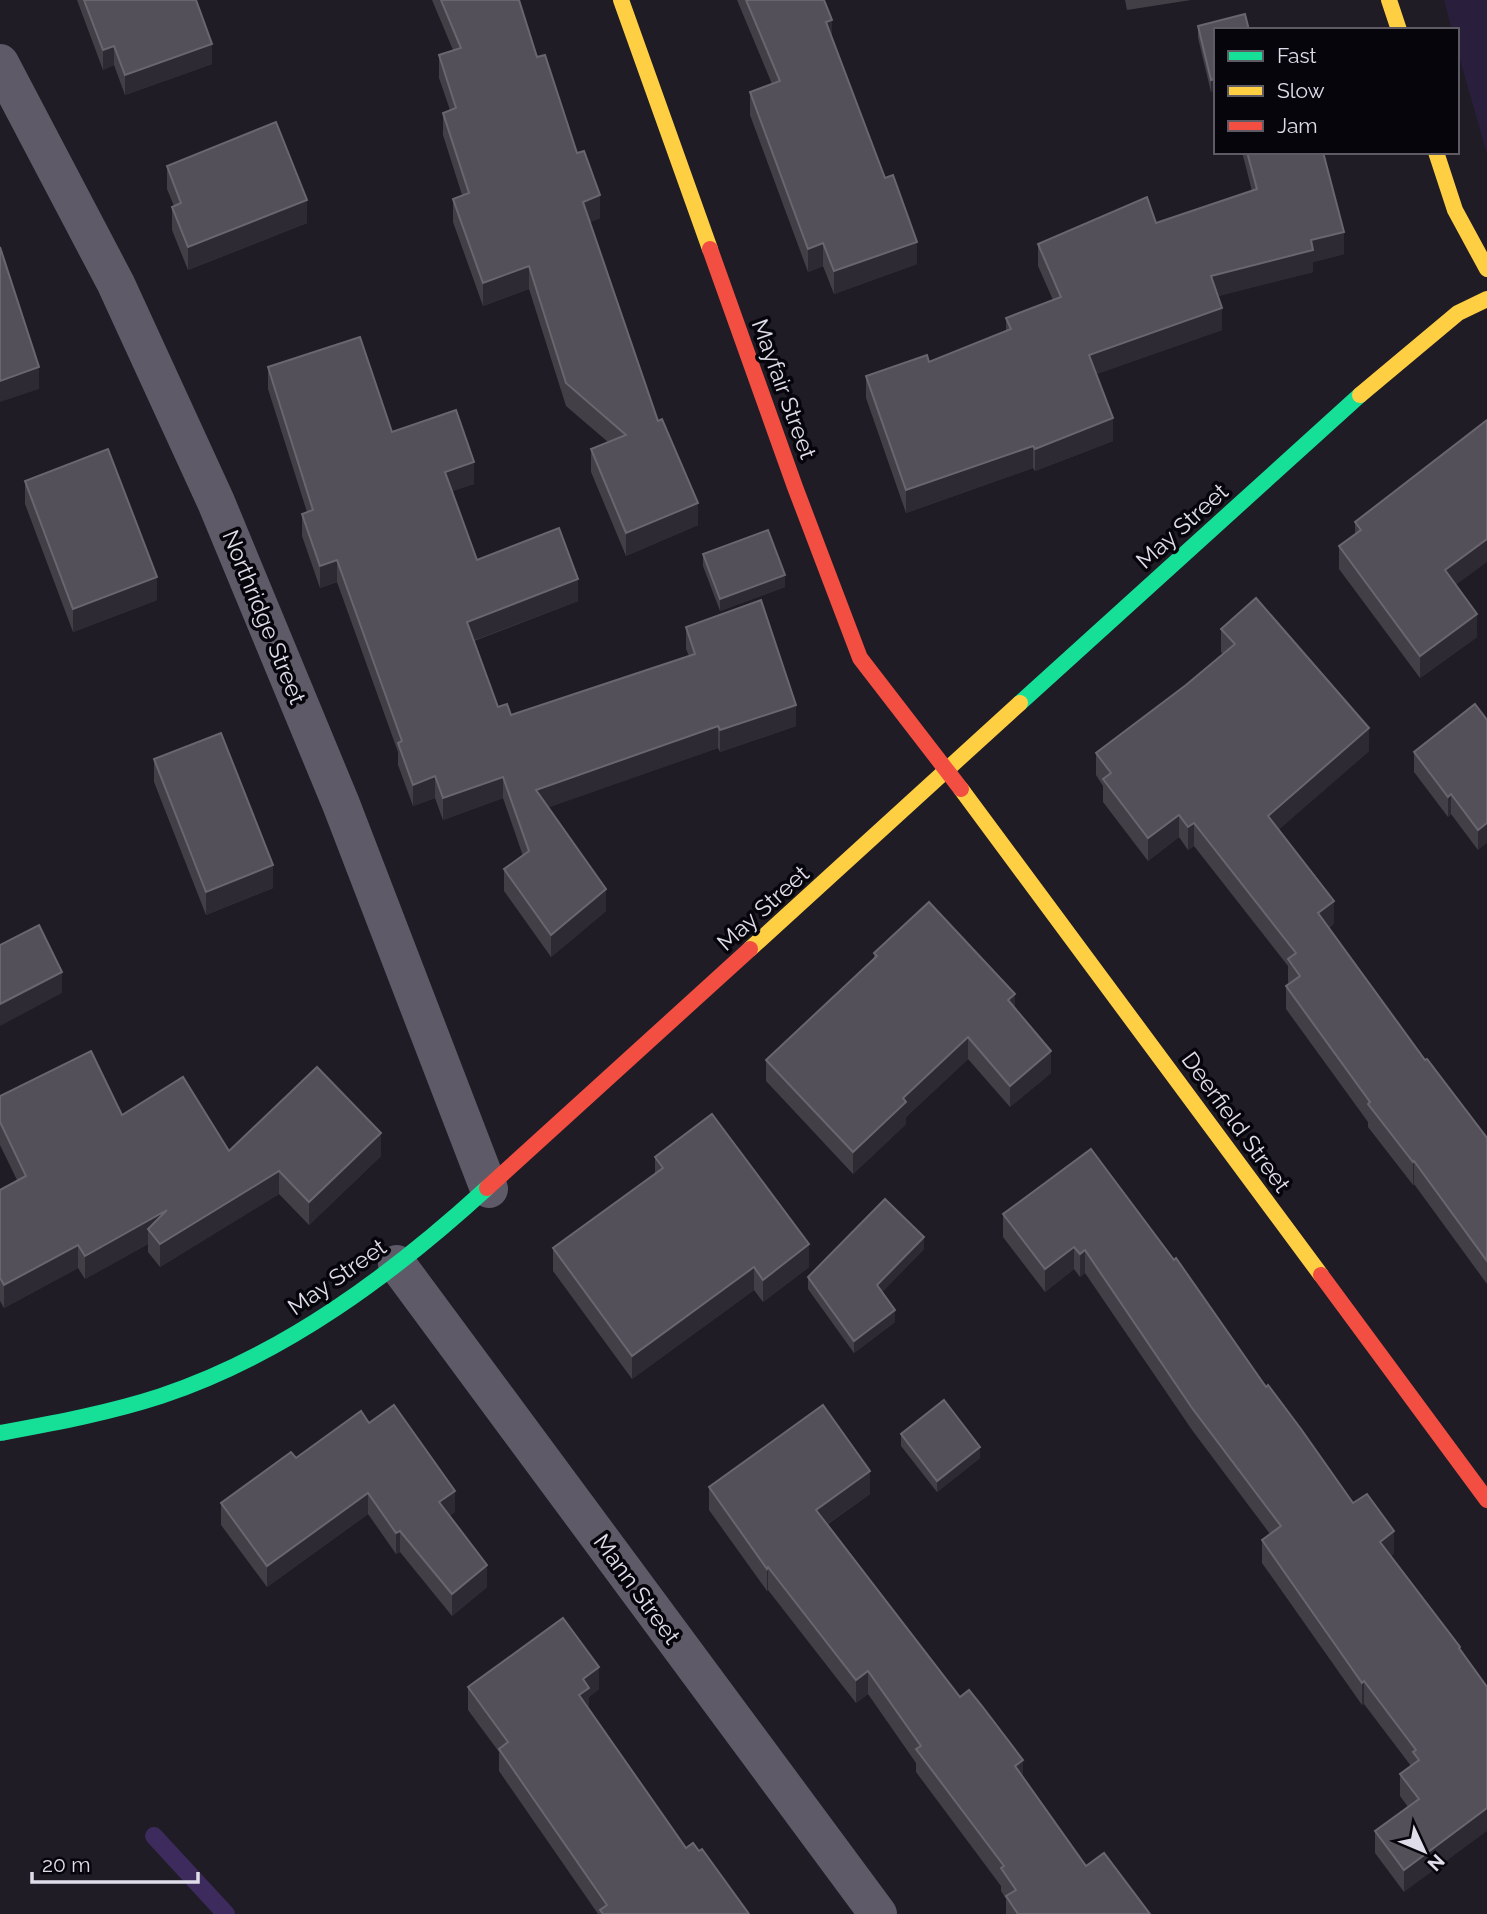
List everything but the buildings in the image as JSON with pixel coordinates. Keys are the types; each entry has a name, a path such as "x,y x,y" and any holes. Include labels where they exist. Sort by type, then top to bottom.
{"street":[{"name":"Mayfair Street","path":"621,0 795,487 860,658 948,771"},
{"path":"1390,0 1398,28"},
{"name":"Northridge Street","path":"0,62 116,284 216,502 341,803 489,1189"},
{"path":"1437,154 1455,211 1487,269"},
{"name":"May Street","path":"0,1433 106,1413 164,1395 220,1373 277,1345 333,1310 397,1264 489,1189 1400,360 1458,313 1487,299"},
{"name":"Deerfield Street","path":"948,771 1487,1500"},
{"name":"Mann Street","path":"397,1264 878,1914"}],"shaded area":[{"path":"1444,0 1487,0 1487,154 1459,56 1459,28 1451,28"}],"waterway":[{"path":"154,1836 226,1914"}],"traffic: fast":[{"path":"1020,703 1360,395"},
{"path":"0,1433 141,1402 206,1379 251,1358 335,1309 375,1281 487,1188"}],"traffic: slow":[{"path":"621,0 710,249"},
{"path":"1389,0 1398,28"},
{"path":"1437,154 1455,210 1487,269"},
{"path":"1360,395 1458,313 1487,299"},
{"path":"750,949 1020,703"},
{"path":"961,789 1321,1275"}],"traffic: jam":[{"path":"710,249 795,487 860,658 961,789"},
{"path":"487,1188 750,949"},
{"path":"1321,1275 1487,1500"}]}
